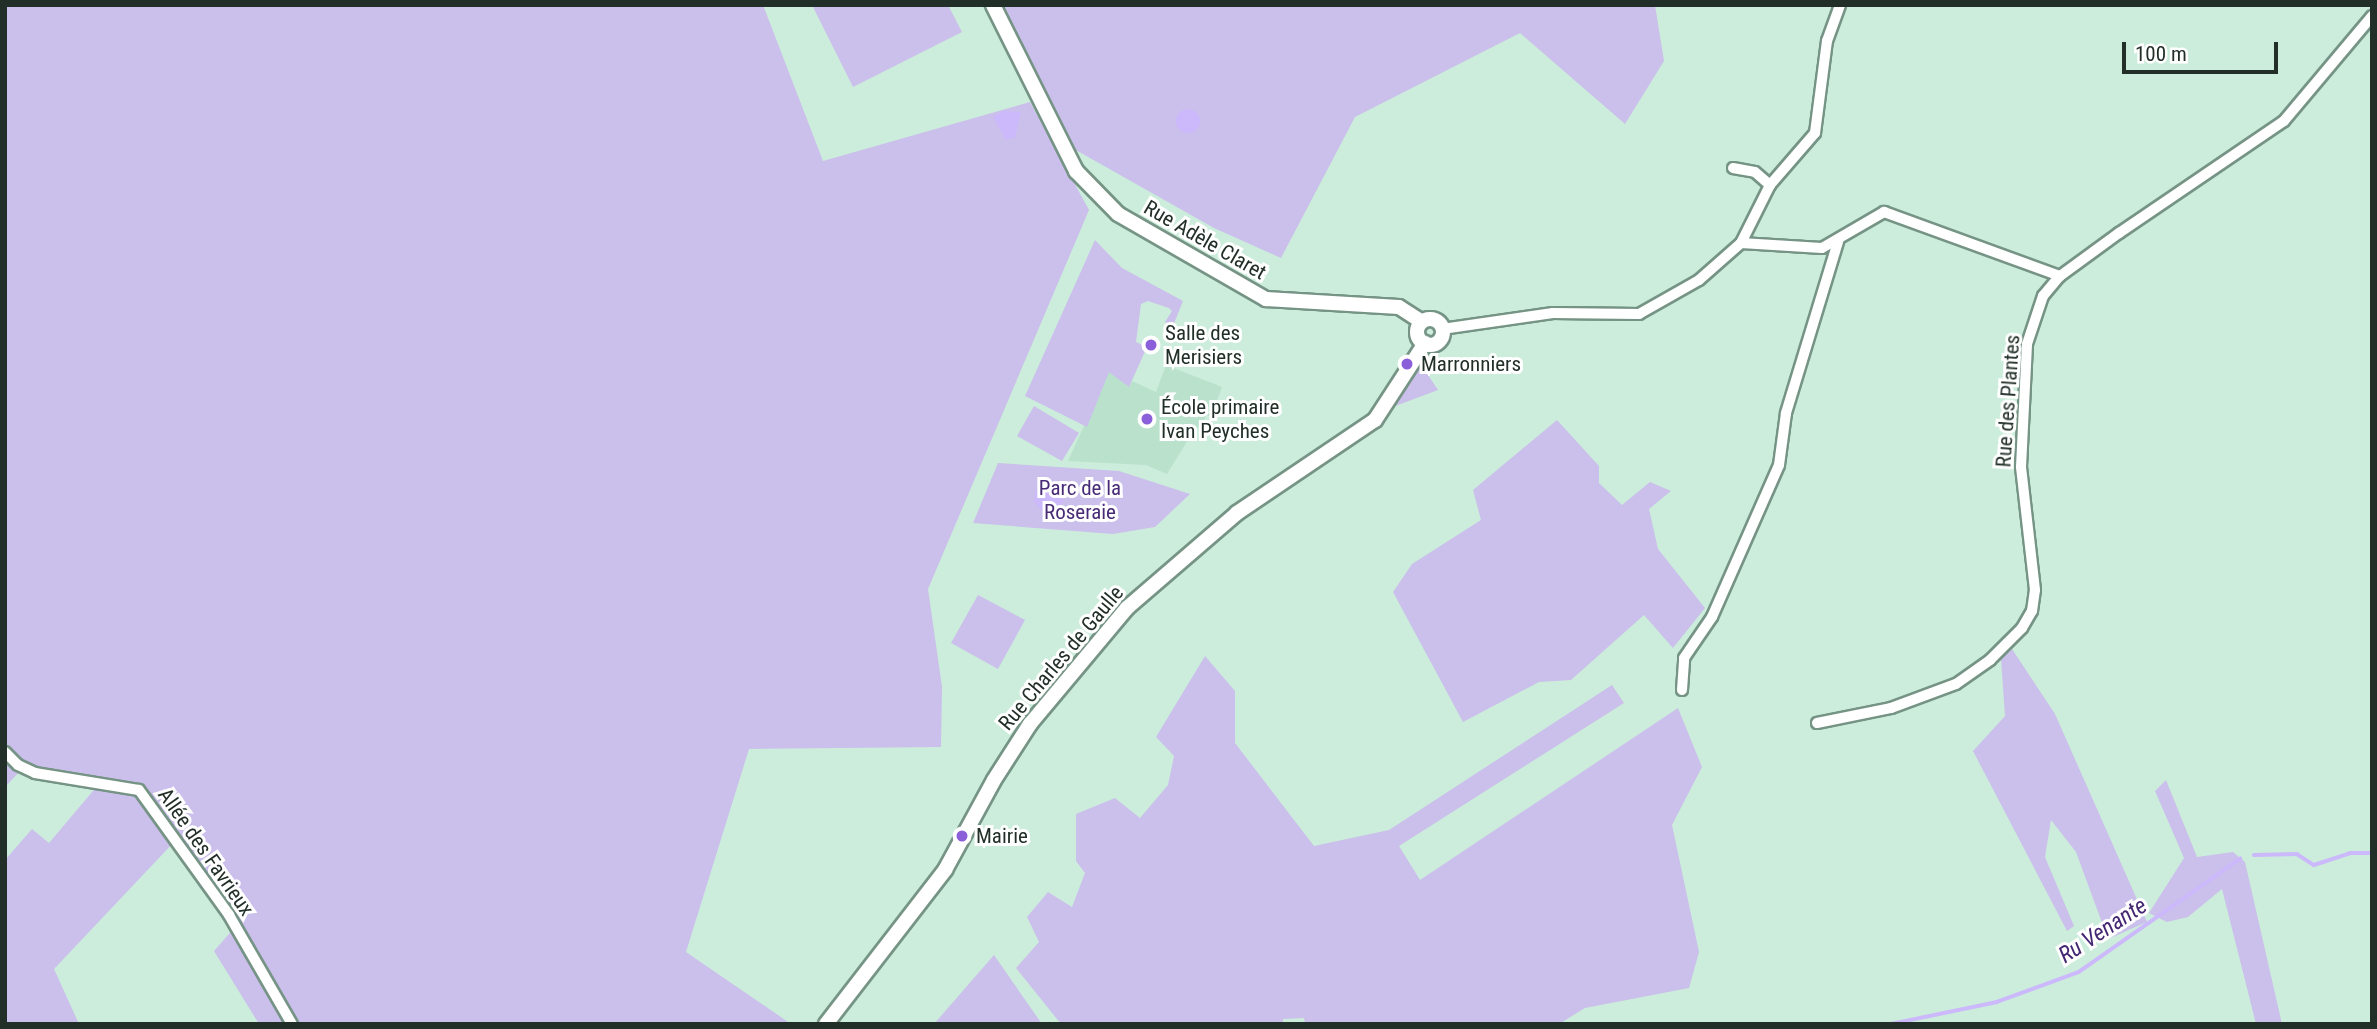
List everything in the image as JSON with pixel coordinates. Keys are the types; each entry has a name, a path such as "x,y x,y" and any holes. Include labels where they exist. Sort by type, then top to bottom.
{"street":[{"name":"Rue Adèle Claret","path":"993,5 1064,150 1096,195 1118,214 1266,299 1399,307 1422,322"},
{"path":"1442,329 1553,313 1639,314 1699,279 1741,243 1770,185 1815,134 1827,41 1840,5"},
{"name":"Rue des Plantes","path":"1817,723 1891,708 1956,684 1990,660 2032,611 2035,590 2021,467 2027,344 2043,296 2060,275 2284,121 2372,16"},
{"path":"1733,168 1755,172 1770,185"},
{"path":"1741,243 1822,248 1838,242 1884,212 2060,275"},
{"path":"1682,690 1684,657 1712,617 1779,465 1786,412 1838,242"},
{"path":"1432,319 1442,329 1438,341 1425,344 1418,335 1422,322 1432,319"},
{"name":"Rue Charles de Gaulle","path":"826,1024 945,870 993,780 1030,724 1127,608 1259,497 1375,420 1425,344"},
{"name":"Allée des Favrieux","path":"5,752 18,765 35,773 139,790 229,915 292,1024"}],"shaded area":[{"path":"1188,109 1196,113 1200,121 1196,129 1188,133 1180,129 1176,121 1180,113"},
{"path":"1003,111 1021,112 1015,137 1006,140 993,117"},
{"name":"École primaire Ivan Peyches","path":"1166,365 1222,387 1211,417 1206,415 1201,428 1196,427 1167,474 1146,465 1068,461 1109,371 1129,387 1132,381 1156,392"},
{"path":"1036,489 1054,492 1064,501 1054,511 1041,510 1034,501"}],"green space":[{"path":"5,5 763,5 823,161 1030,102 1089,210 928,589 942,687 941,747 749,749 686,952 791,1024 259,1024 214,951 236,926 175,841 54,969 79,1024 5,1024 5,860 32,829 49,843 98,785 23,768 5,787"},
{"path":"812,5 948,5 962,32 853,87"},
{"path":"1000,5 1655,5 1664,61 1625,124 1520,33 1355,117 1281,258 1214,228 1074,149"},
{"path":"1095,240 1122,268 1183,301 1173,326 1165,322 1172,311 1169,308 1148,301 1141,304 1136,342 1147,347 1129,387 1109,372 1087,427 1025,396"},
{"path":"1420,363 1438,390 1390,408"},
{"path":"1034,406 1079,433 1062,461 1017,436"},
{"path":"1557,420 1599,466 1599,483 1622,505 1650,482 1671,491 1649,509 1658,549 1705,608 1673,648 1644,615 1571,680 1539,682 1463,722 1393,592 1412,564 1481,520 1473,490"},
{"name":"Parc de la Roseraie","path":"998,463 1119,471 1190,494 1155,527 1113,534 973,523"},
{"path":"978,595 1025,620 998,669 951,643"},
{"path":"2012,649 2055,714 2147,922 2108,939 2076,852 2051,820 2045,857 2074,926 2067,931 1973,751 2005,716 2001,659"},
{"path":"1205,656 1235,691 1235,743 1314,846 1389,830 1612,685 1624,703 1399,846 1420,880 1678,708 1702,767 1672,825 1699,952 1689,988 1585,1008 1559,1024 1305,1024 1304,1018 1283,1019 1283,1024 1061,1024 1016,968 1039,942 1027,917 1048,892 1072,907 1085,873 1076,861 1076,814 1115,798 1140,818 1168,785 1174,756 1156,737"},
{"path":"2166,780 2197,857 2233,852 2245,862 2282,1024 2256,1024 2222,889 2188,917 2167,922 2149,913 2184,858 2155,791"},
{"path":"994,955 1042,1024 934,1024"}],"waterway":[{"name":"Ru Venante","path":"2254,855 2297,854 2314,865 2350,853 2372,853"},
{"name":"Ru Venante","path":"1891,1024 1997,1002 2079,972 2240,859"}],"place":[{"name":"Salle des Merisiers","path":"1151,345"},
{"name":"Marronniers","path":"1407,364"},
{"name":"École primaire Ivan Peyches","path":"1147,419"},
{"name":"Mairie","path":"962,836"}]}
